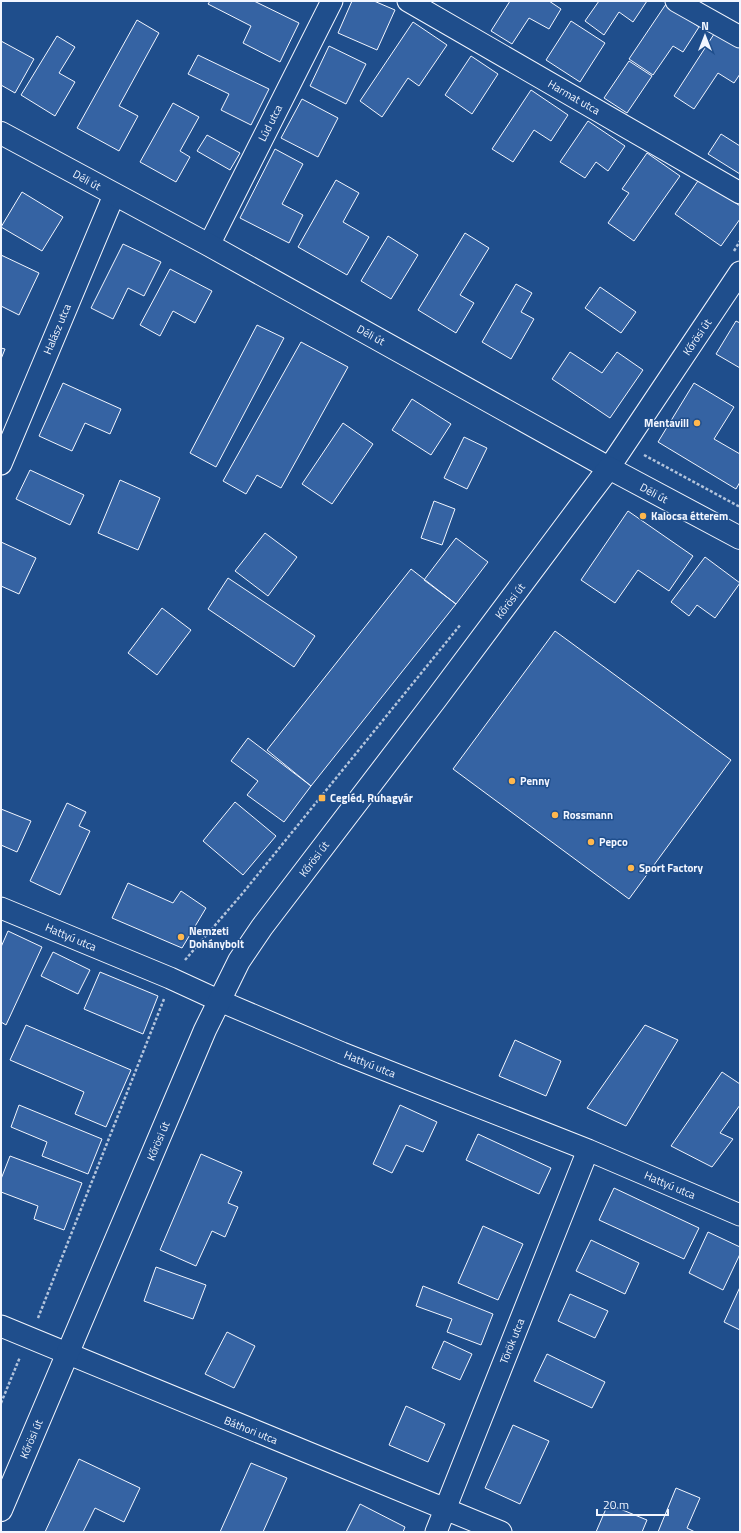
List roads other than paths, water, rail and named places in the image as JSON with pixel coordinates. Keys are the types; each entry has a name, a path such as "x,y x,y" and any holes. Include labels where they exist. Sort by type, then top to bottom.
{"main road":[{"name":"Déli út","path":"1,133 209,245 609,468 740,538"},
{"name":"Kőrösi út","path":"1,1510 205,1030 239,961 262,926 431,706 609,468"}],"street":[{"name":"Lúd utca","path":"209,245 332,1"},
{"name":"Harmat utca","path":"408,1 740,193"},
{"path":"676,1 740,37"},
{"name":"Halász utca","path":"1,464 114,194"},
{"name":"Kőrösi út","path":"609,468 733,300 736,263"},
{"name":"Hattyú utca","path":"1,908 170,978 342,1053 588,1150 740,1215"},
{"name":"Török utca","path":"436,1532 588,1150"},
{"name":"Báthori utca","path":"1,1326 501,1532"}],"place":[{"name":"Mentavill","path":"697,423"},
{"name":"Kalocsa étterem","path":"643,516"},
{"name":"Penny","path":"512,781"},
{"name":"Cegléd, Ruhagyár","path":"322,798"},
{"name":"Rossmann","path":"555,815"},
{"name":"Pepco","path":"591,842"},
{"name":"Sport Factory","path":"631,868"},
{"name":"Nemzeti Dohánybolt","path":"181,937"}]}
